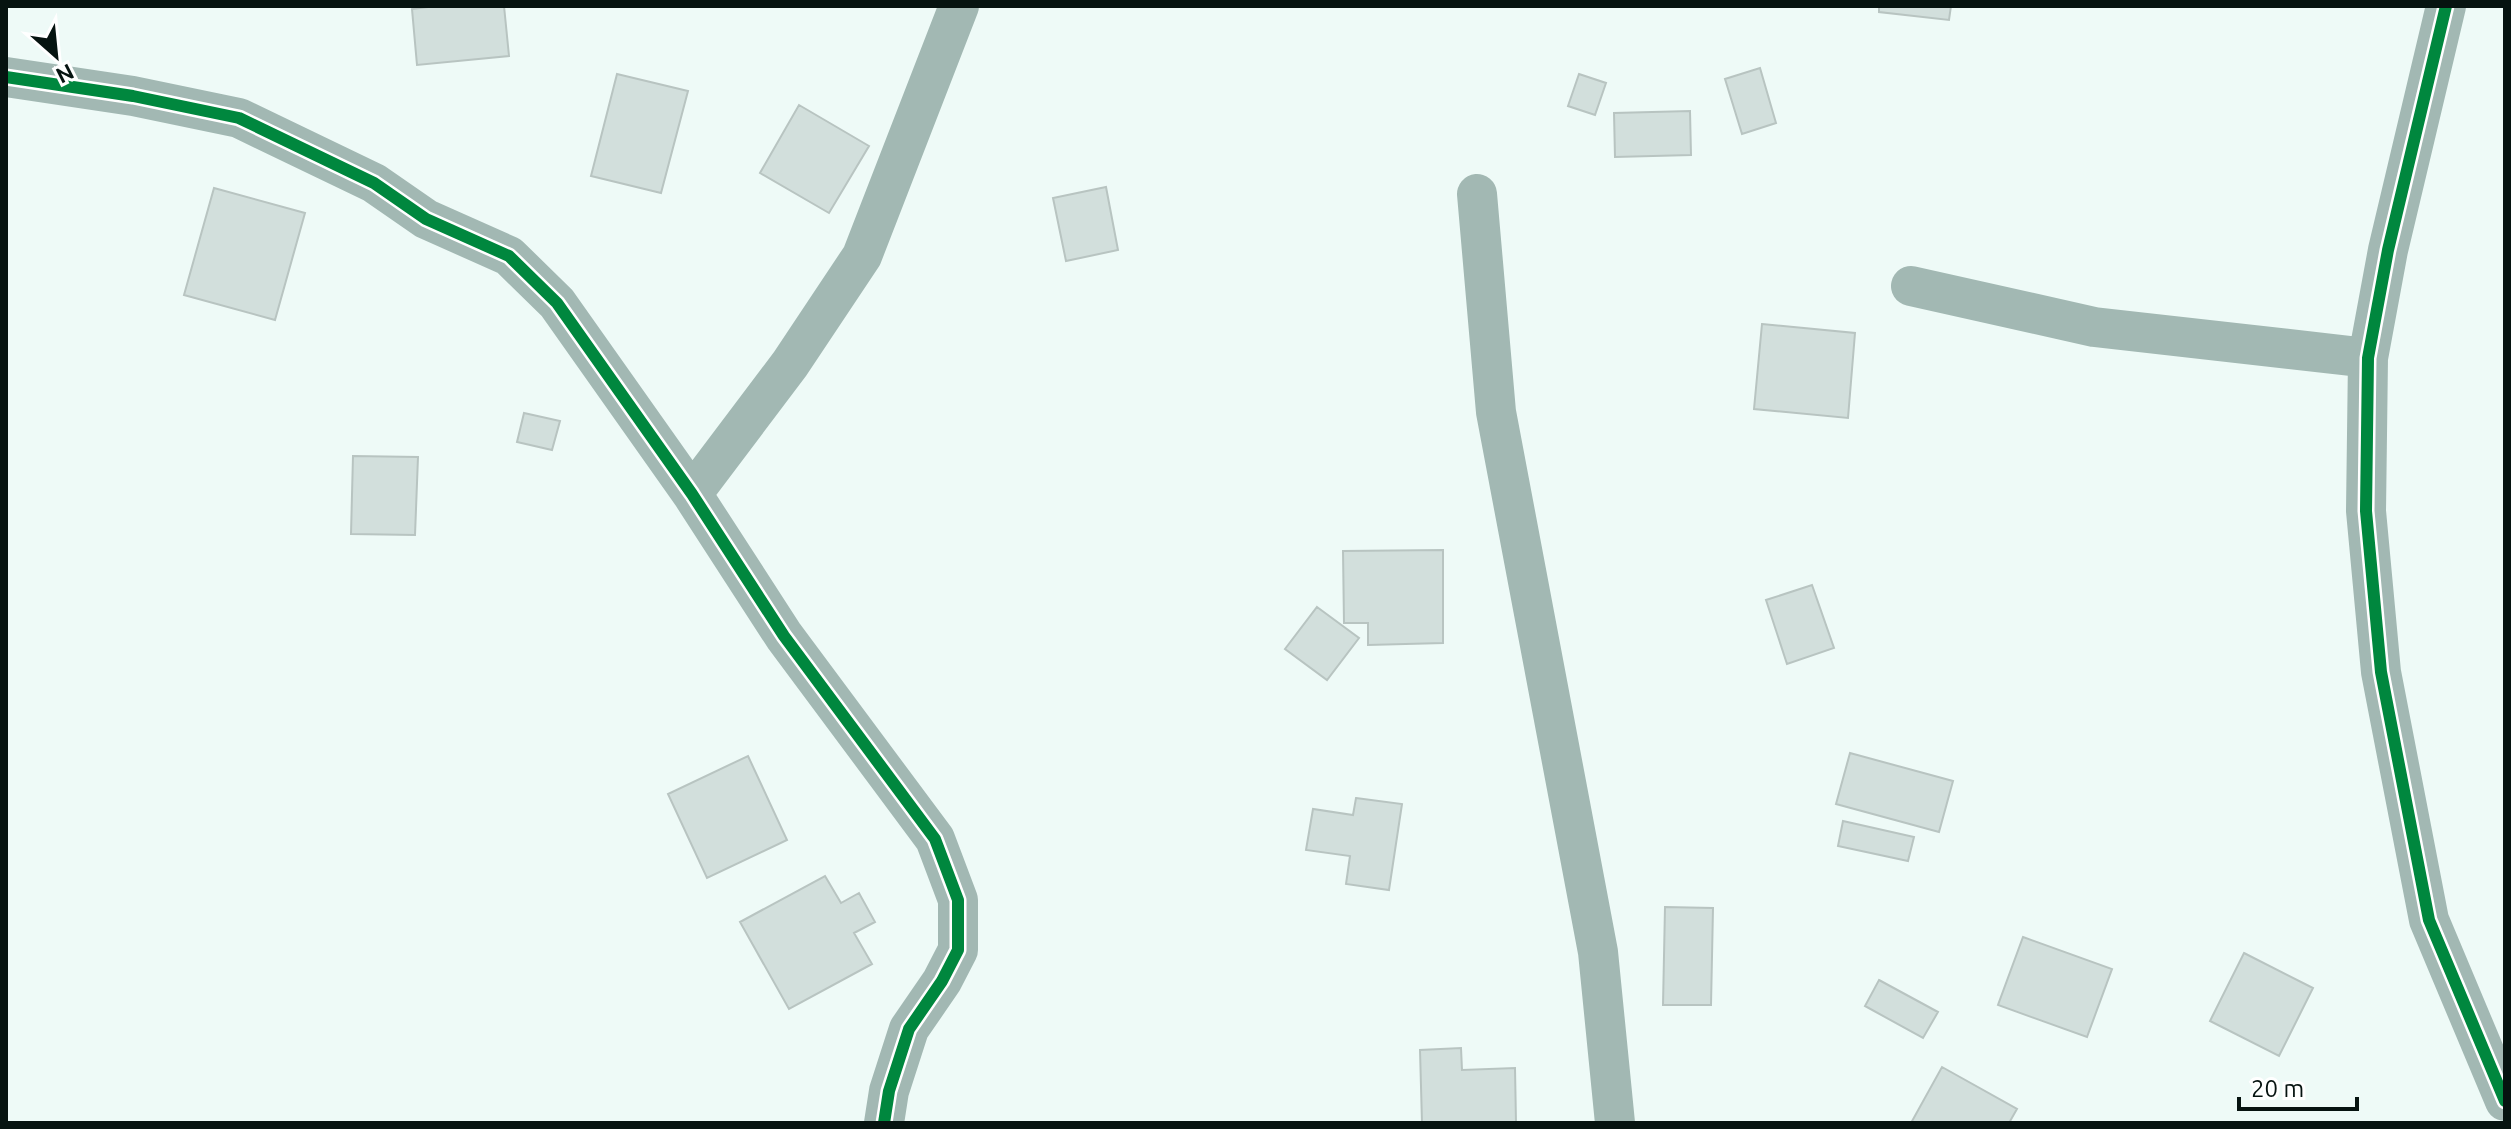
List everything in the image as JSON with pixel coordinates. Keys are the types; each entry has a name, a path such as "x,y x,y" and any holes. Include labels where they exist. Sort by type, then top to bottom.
{"street":[{"path":"692,494 790,364 862,256 959,6"},
{"path":"2446,6 2388,250 2368,358 2366,511 2381,672 2429,920 2505,1101"},
{"path":"6,77 133,96 239,118 374,183 426,219 509,256 557,303 692,494 784,636 935,839 958,900 958,950 942,981 909,1029 889,1091 884,1123"},
{"path":"1477,194 1496,412 1598,952 1615,1123"},
{"path":"1911,286 2094,327 2368,358"}],"building":[{"path":"504,6 509,56 417,65 412,9"},
{"path":"1879,6 1951,6 1949,20 1879,12"},
{"path":"1760,68 1776,123 1742,134 1725,79"},
{"path":"617,74 688,91 661,193 591,176"},
{"path":"1579,74 1606,83 1595,115 1568,106"},
{"path":"799,105 869,146 829,213 760,173"},
{"path":"1690,111 1691,155 1615,157 1614,113"},
{"path":"1106,187 1118,250 1066,261 1053,198"},
{"path":"214,188 305,213 275,320 184,295"},
{"path":"1762,324 1855,333 1848,418 1754,409"},
{"path":"524,413 560,421 552,450 517,442"},
{"path":"353,456 418,457 415,535 351,534"},
{"path":"1443,550 1443,643 1368,645 1368,623 1344,623 1343,551"},
{"path":"1812,585 1834,648 1787,664 1766,600"},
{"path":"1317,607 1359,638 1327,680 1285,649"},
{"path":"1850,753 1953,781 1939,832 1836,804"},
{"path":"748,756 787,840 707,878 668,794"},
{"path":"1356,798 1402,804 1389,890 1346,884 1350,856 1306,850 1313,809 1353,815"},
{"path":"1843,821 1914,837 1908,861 1838,846"},
{"path":"825,876 841,903 859,893 875,922 854,933 872,964 789,1009 740,922"},
{"path":"1665,907 1713,908 1711,1005 1663,1005"},
{"path":"2023,937 2112,969 2087,1037 1998,1005"},
{"path":"2244,953 2313,988 2279,1056 2210,1021"},
{"path":"1879,980 1938,1012 1923,1038 1865,1006"},
{"path":"1461,1048 1462,1070 1515,1068 1516,1123 1422,1123 1420,1050"},
{"path":"1942,1067 2017,1109 2009,1123 1911,1123"}],"cycle path":[{"path":"2446,6 2388,250 2368,358 2366,511 2381,672 2429,920 2505,1101"},
{"path":"6,77 133,96 239,118 374,183 426,219 509,256 557,303 692,494 784,636 935,839 958,900 958,950 942,981 909,1029 889,1091 884,1123"}]}
